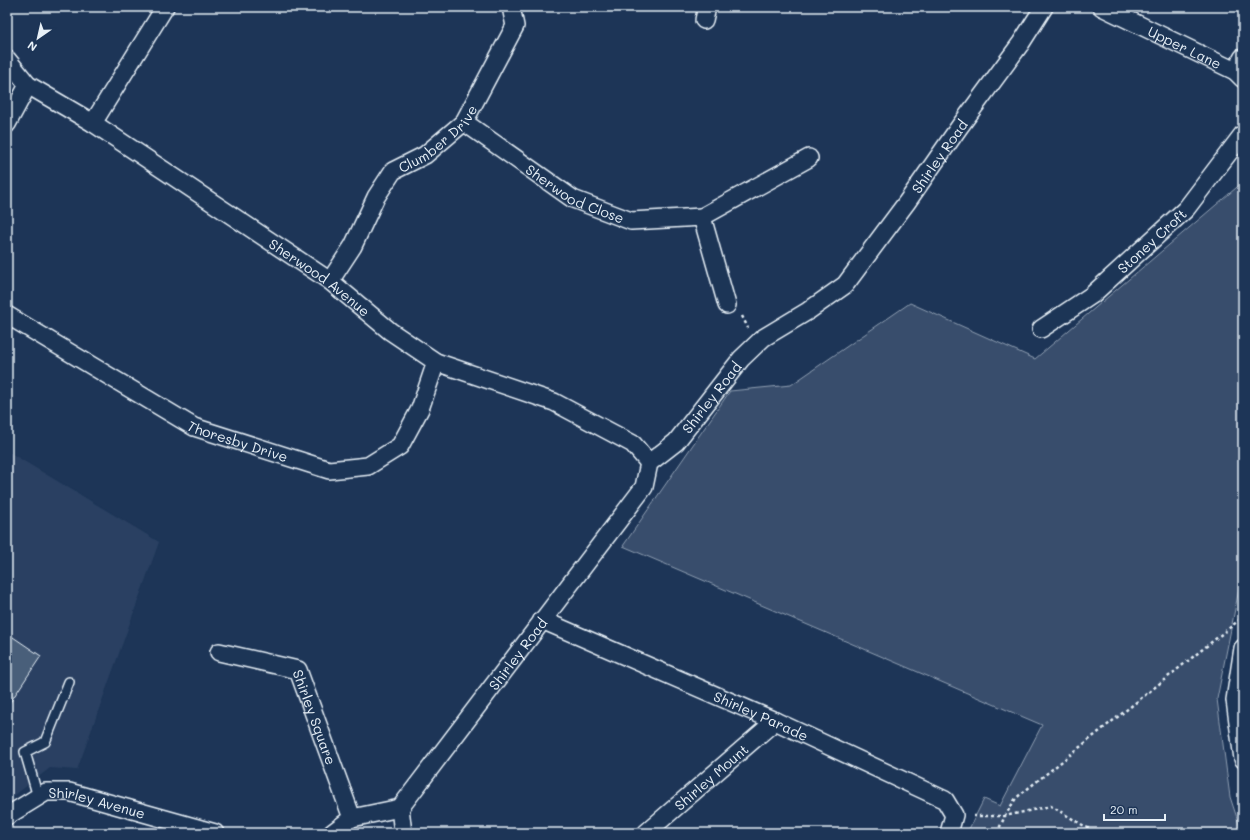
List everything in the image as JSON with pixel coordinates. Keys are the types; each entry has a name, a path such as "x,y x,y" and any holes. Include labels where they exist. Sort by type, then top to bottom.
{"street":[{"path":"93,123 165,7"},
{"name":"Clumber Drive","path":"330,281 353,246 376,197 393,171 425,156 464,122 515,26 511,7"},
{"name":"Shirley Road","path":"400,808 644,487 649,463 676,442 741,359 763,338 808,311 845,284 907,202 960,126 1021,43 1044,7"},
{"name":"Upper Lane","path":"1102,7 1240,69"},
{"name":"Sherwood Avenue","path":"7,59 28,85 93,123 330,281 390,331 436,362 554,402 633,444 649,463"},
{"path":"7,124 28,85"},
{"name":"Sherwood Close","path":"464,122 573,199 631,221 702,217 809,158"},
{"name":"Stoney Croft","path":"1041,329 1092,295 1186,209 1243,134"},
{"path":"702,217 727,305"},
{"name":"Thoresby Drive","path":"7,315 194,427 329,470 368,466 400,446 420,409 436,362"},
{"name":"Shirley Parade","path":"542,620 775,721 945,800 954,815"},
{"path":"1243,648 1234,700 1243,759"},
{"name":"Shirley Square","path":"219,652 298,670 352,818"},
{"name":"Shirley Mount","path":"646,833 775,721"},
{"name":"Shirley Avenue","path":"7,816 46,792 69,792 215,833"},
{"path":"332,833 352,818 400,808 403,833"},
{"path":"949,833 954,815"}],"lane":[{"path":"38,797 25,752 45,742 69,682"}],"path":[{"path":"727,305 738,307 756,345"},
{"path":"997,833 1016,798 1243,617"},
{"path":"954,815 1005,816 1051,806 1096,833"}],"shaded area":[{"path":"1243,182 1243,569 1217,699 1230,797 1242,833 967,833 984,799 1000,806 1042,725 623,546 730,391 791,385 910,303 1035,359"},
{"path":"7,451 159,542 77,770 50,768 7,801"}],"building":[{"path":"7,633 41,656 7,707"}]}
